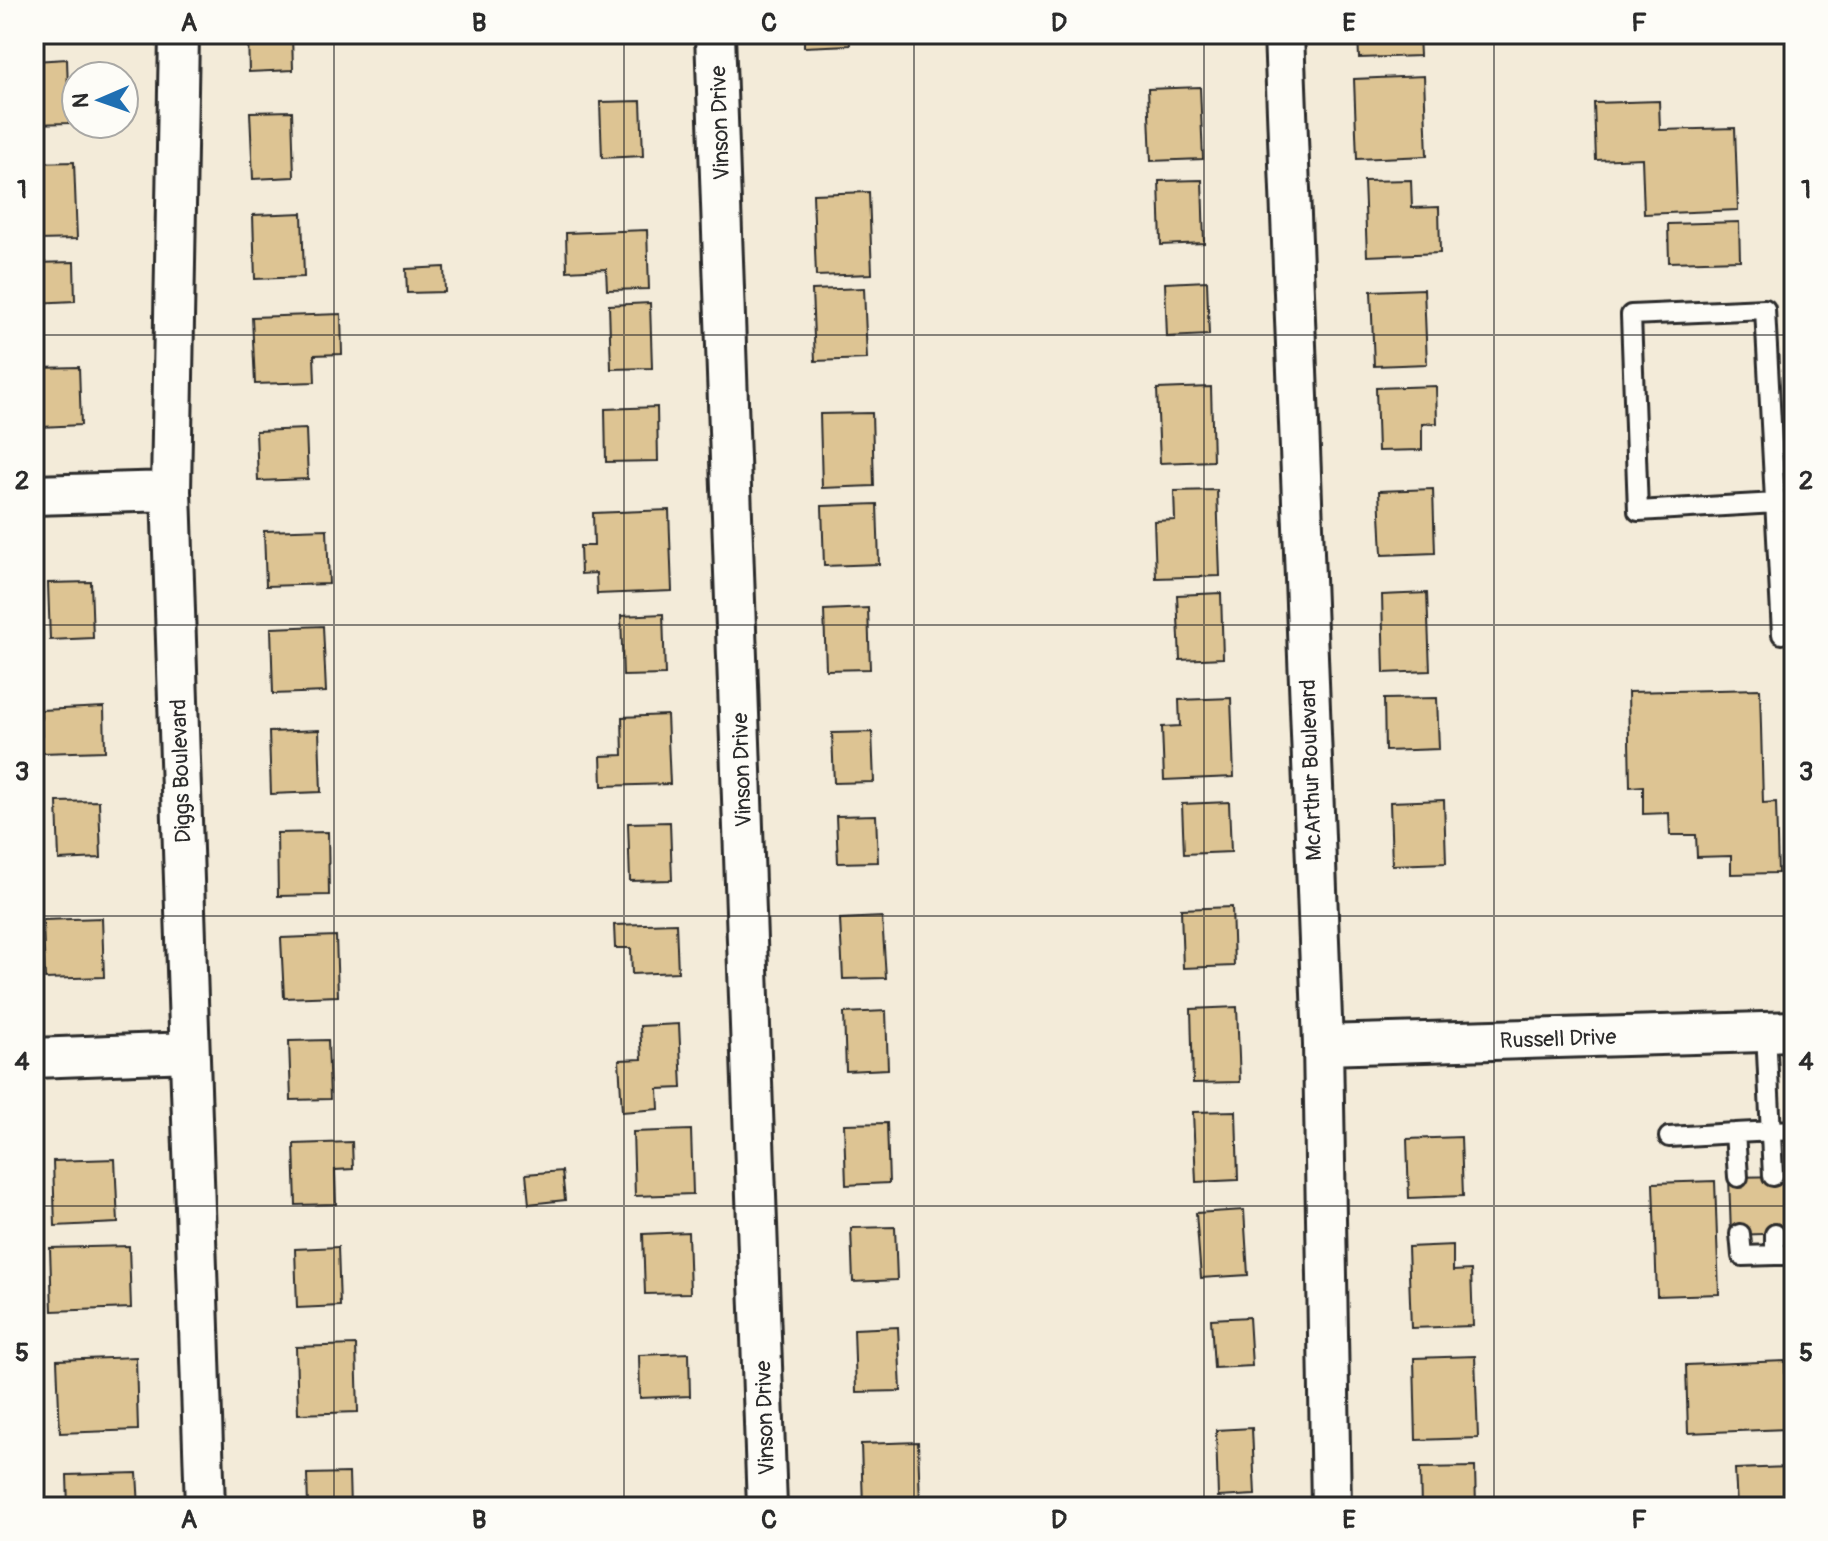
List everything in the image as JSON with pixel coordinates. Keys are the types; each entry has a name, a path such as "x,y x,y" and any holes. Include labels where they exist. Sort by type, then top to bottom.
{"street":[{"name":"Diggs Boulevard","path":"179,34 171,491 205,1507"},
{"name":"Vinson Drive","path":"715,34 767,1507"},
{"name":"McArthur Boulevard","path":"1284,34 1323,1045 1331,1507"},
{"path":"34,495 171,491"},
{"name":"Russell Drive","path":"1323,1045 1780,1032"},
{"path":"34,1058 189,1052"}],"lane":[{"path":"1782,634 1785,502 1765,309 1631,315 1638,511 1785,502"},
{"path":"1773,1176 1771,1131 1780,1032"},
{"path":"1669,1137 1794,1130"},
{"path":"1735,1133 1738,1177"},
{"path":"1740,1234 1742,1256 1794,1255"},
{"path":"1775,1234 1775,1255"}],"building":[{"path":"248,34 292,34 293,70 249,72"},
{"path":"804,34 849,34 850,45 804,47"},
{"path":"1358,34 1419,34 1420,56 1359,58"},
{"path":"67,59 60,60 60,123 34,124 34,61"},
{"path":"1424,76 1427,156 1357,159 1354,79"},
{"path":"1200,87 1203,159 1151,161 1148,89"},
{"path":"641,101 643,156 602,158 600,102"},
{"path":"1659,101 1660,130 1735,128 1738,210 1644,214 1642,158 1596,160 1594,103"},
{"path":"292,111 294,177 253,179 250,112"},
{"path":"74,162 77,239 38,240 35,163"},
{"path":"1202,180 1204,243 1161,245 1159,181"},
{"path":"1411,180 1412,208 1439,207 1440,253 1367,256 1364,181"},
{"path":"869,192 872,274 816,276 813,194"},
{"path":"302,213 304,277 255,279 253,215"},
{"path":"1739,222 1740,260 1669,262 1668,224"},
{"path":"647,230 649,289 607,290 606,269 567,271 566,233"},
{"path":"74,262 75,301 34,303 34,263"},
{"path":"444,267 445,292 407,293 406,269"},
{"path":"1207,281 1209,335 1167,337 1165,283"},
{"path":"864,288 867,359 815,361 812,290"},
{"path":"1424,289 1427,364 1374,366 1371,291"},
{"path":"650,303 652,368 611,369 609,305"},
{"path":"341,314 342,354 314,355 315,382 255,384 252,317"},
{"path":"79,367 81,425 41,427 39,368"},
{"path":"1436,386 1437,423 1422,424 1422,450 1378,451 1376,388"},
{"path":"1211,387 1213,461 1160,463 1157,389"},
{"path":"657,407 658,461 606,462 605,409"},
{"path":"872,413 874,486 822,488 820,414"},
{"path":"306,429 308,479 258,481 256,431"},
{"path":"1433,489 1435,553 1382,555 1379,491"},
{"path":"1217,490 1220,576 1156,578 1154,521 1175,520 1174,491"},
{"path":"877,504 879,564 824,566 822,506"},
{"path":"669,510 672,591 597,594 596,573 581,574 580,546 594,546 593,513"},
{"path":"327,529 329,584 266,586 264,531"},
{"path":"91,582 93,638 50,640 48,583"},
{"path":"1221,593 1223,658 1180,660 1177,595"},
{"path":"1427,593 1430,671 1384,673 1382,595"},
{"path":"868,608 870,669 826,670 824,610"},
{"path":"663,614 665,675 623,676 621,616"},
{"path":"323,626 326,692 273,694 271,628"},
{"path":"1760,689 1763,803 1776,802 1778,873 1731,874 1731,856 1697,857 1696,835 1670,835 1669,813 1643,814 1643,786 1630,787 1628,692"},
{"path":"1231,698 1234,777 1164,780 1162,727 1180,726 1179,700"},
{"path":"1437,698 1439,749 1385,751 1384,699"},
{"path":"104,707 105,751 42,753 41,710"},
{"path":"667,715 670,784 602,786 601,756 623,755 622,717"},
{"path":"319,730 321,792 271,794 269,732"},
{"path":"872,732 874,782 834,783 832,733"},
{"path":"1444,800 1446,863 1392,865 1390,802"},
{"path":"99,801 101,858 59,860 57,802"},
{"path":"1229,802 1231,852 1184,854 1182,804"},
{"path":"876,815 878,862 838,863 836,816"},
{"path":"670,822 672,880 630,881 628,823"},
{"path":"328,832 329,895 278,896 277,833"},
{"path":"1232,907 1234,966 1183,968 1181,909"},
{"path":"882,917 886,978 843,979 840,919"},
{"path":"102,918 104,977 45,979 43,920"},
{"path":"676,923 678,972 632,974 631,948 615,948 614,925"},
{"path":"336,936 338,996 284,998 281,938"},
{"path":"1237,1007 1240,1082 1193,1083 1191,1009"},
{"path":"886,1011 888,1069 846,1071 844,1013"},
{"path":"679,1024 682,1088 658,1089 659,1109 622,1112 619,1060 642,1059 640,1026"},
{"path":"328,1040 330,1099 291,1100 289,1041"},
{"path":"1236,1111 1238,1180 1196,1182 1193,1112"},
{"path":"887,1123 889,1183 846,1185 844,1124"},
{"path":"691,1130 693,1194 635,1196 633,1132"},
{"path":"1461,1137 1463,1196 1409,1198 1407,1139"},
{"path":"352,1142 353,1169 335,1170 336,1204 296,1205 294,1144"},
{"path":"115,1159 118,1223 55,1226 53,1161"},
{"path":"562,1171 565,1200 529,1204 526,1174"},
{"path":"1794,1176 1794,1233 1731,1235 1729,1177"},
{"path":"1715,1181 1719,1294 1657,1296 1653,1183"},
{"path":"1244,1210 1248,1275 1201,1278 1196,1213"},
{"path":"895,1227 897,1280 853,1282 851,1228"},
{"path":"688,1232 690,1293 645,1294 643,1234"},
{"path":"1453,1245 1453,1271 1471,1270 1473,1326 1411,1328 1408,1247"},
{"path":"129,1246 131,1308 52,1311 50,1248"},
{"path":"338,1247 340,1306 297,1308 295,1249"},
{"path":"1249,1317 1252,1366 1214,1368 1211,1319"},
{"path":"898,1327 901,1391 856,1392 854,1329"},
{"path":"356,1345 358,1412 298,1414 296,1347"},
{"path":"689,1353 690,1396 640,1398 639,1355"},
{"path":"1475,1356 1478,1438 1416,1440 1414,1358"},
{"path":"136,1357 138,1430 60,1433 57,1360"},
{"path":"1785,1361 1787,1429 1688,1433 1686,1365"},
{"path":"1252,1428 1255,1495 1218,1497 1216,1430"},
{"path":"918,1442 920,1504 863,1506 861,1444"},
{"path":"1475,1467 1476,1507 1421,1507 1420,1468"},
{"path":"1790,1467 1792,1507 1737,1507 1735,1469"},
{"path":"137,1473 139,1507 68,1507 67,1475"},
{"path":"349,1473 350,1507 308,1507 307,1474"}]}
